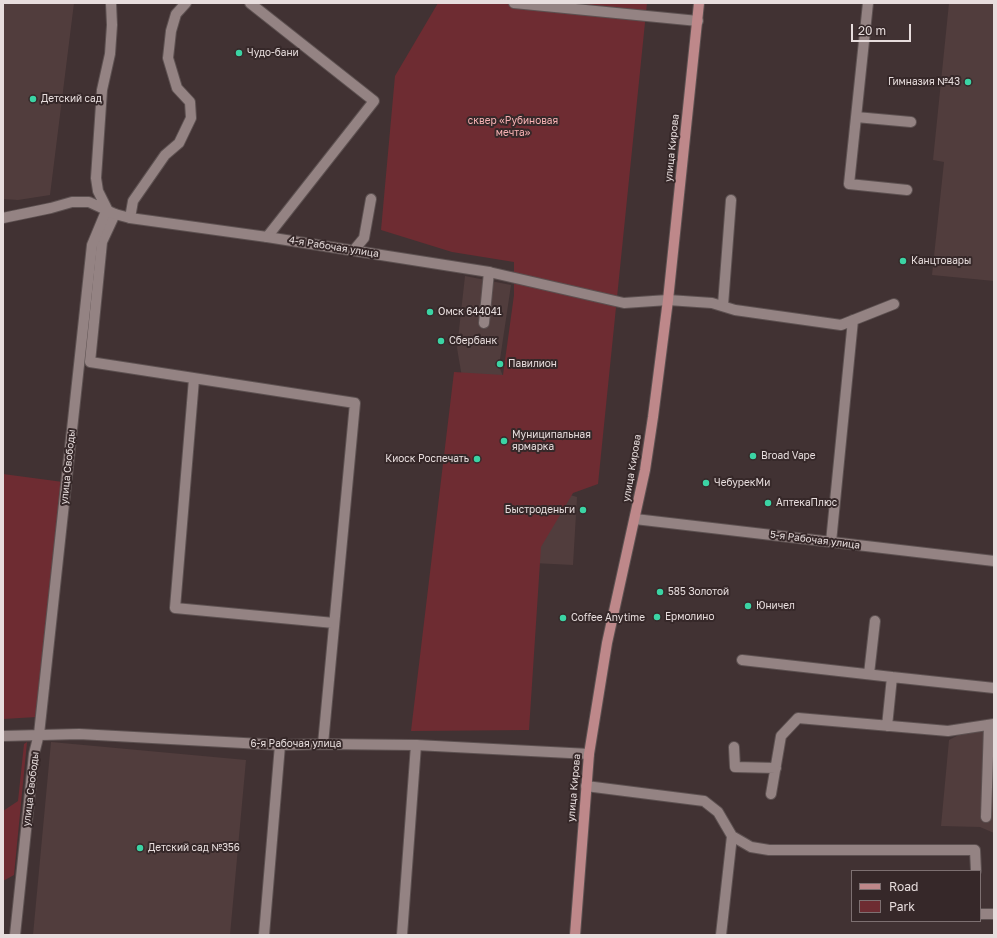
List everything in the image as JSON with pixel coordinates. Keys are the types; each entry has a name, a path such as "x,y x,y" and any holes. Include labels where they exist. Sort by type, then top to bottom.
{"main road":[{"name":"улица Кирова","path":"575,935 589,754 607,643 635,519 652,425 668,300 700,3"}],"street":[{"path":"111,3 112,24 110,54 102,90 96,178 98,191 111,212 102,242 90,362 354,403 323,744"},
{"path":"130,218 132,201 165,155 180,143 191,118 190,102 177,88 168,58 176,14 186,3"},
{"path":"250,3 374,101 267,237"},
{"path":"514,3 698,21"},
{"path":"868,3 849,184 907,190"},
{"path":"856,117 911,122"},
{"path":"354,250 364,238 371,199"},
{"path":"723,305 732,200"},
{"name":"4-я Рабочая улица","path":"3,218 72,202 89,202 111,212 130,218 354,250 489,272 624,303 668,300 723,305 734,310 840,324 894,304"},
{"name":"улица Свободы","path":"15,935 34,754 39,734 92,245 111,212"},
{"path":"484,323 489,272"},
{"path":"831,542 853,320"},
{"path":"194,379 175,608 334,623"},
{"name":"5-я Рабочая улица","path":"635,519 994,561"},
{"path":"869,674 875,621"},
{"path":"742,660 994,688"},
{"path":"887,726 892,677"},
{"path":"771,794 781,736 798,718 948,731 992,725 986,817"},
{"name":"6-я Рабочая улица","path":"3,736 79,734 280,745 416,745 589,754"},
{"path":"264,935 280,745"},
{"path":"402,935 416,745"},
{"path":"734,747 735,766 776,768"},
{"path":"586,786 704,801 718,812 732,836 751,847 769,850 975,850 976,870"},
{"path":"721,935 732,836"},
{"path":"981,914 994,914"}],"shaded area":[{"name":"Детский сад","path":"3,3 74,3 50,195 18,200 3,199"},
{"name":"Гимназия №43","path":"949,3 994,3 994,281 932,275 944,162 933,160"},
{"name":"Муниципальная ярмарка","path":"465,276 511,285 499,366 546,488 577,497 573,565 533,563 465,395 457,348"},
{"path":"994,729 994,833 980,827 941,826 949,740 964,732"},
{"name":"Детский сад №356","path":"51,742 246,760 230,935 33,935"}],"green space":[{"name":"сквер «Рубиновая мечта»","path":"438,3 647,3 598,484 573,493 541,547 529,730 411,731 454,372 503,375 514,295 514,262 452,252 381,230 395,76"},
{"path":"3,474 63,482 37,717 3,719"},
{"path":"27,742 14,875 3,881 3,811 18,801 24,744"}],"place":[{"name":"Чудо-бани","path":"239,53"},
{"name":"Гимназия №43","path":"968,82"},
{"name":"Детский сад","path":"33,99"},
{"name":"Канцтовары","path":"903,261"},
{"name":"Омск 644041","path":"430,312"},
{"name":"Сбербанк","path":"441,341"},
{"name":"Павилион","path":"500,364"},
{"name":"Муниципальная ярмарка","path":"504,441"},
{"name":"Broad Vape","path":"753,456"},
{"name":"Киоск Роспечать","path":"477,459"},
{"name":"ЧебурекМи","path":"706,483"},
{"name":"АптекаПлюс","path":"768,503"},
{"name":"Быстроденьги","path":"583,510"},
{"name":"585 Золотой","path":"660,592"},
{"name":"Юничел","path":"748,606"},
{"name":"Ермолино","path":"657,617"},
{"name":"Coffee Anytime","path":"563,618"},
{"name":"Детский сад №356","path":"140,848"}]}
